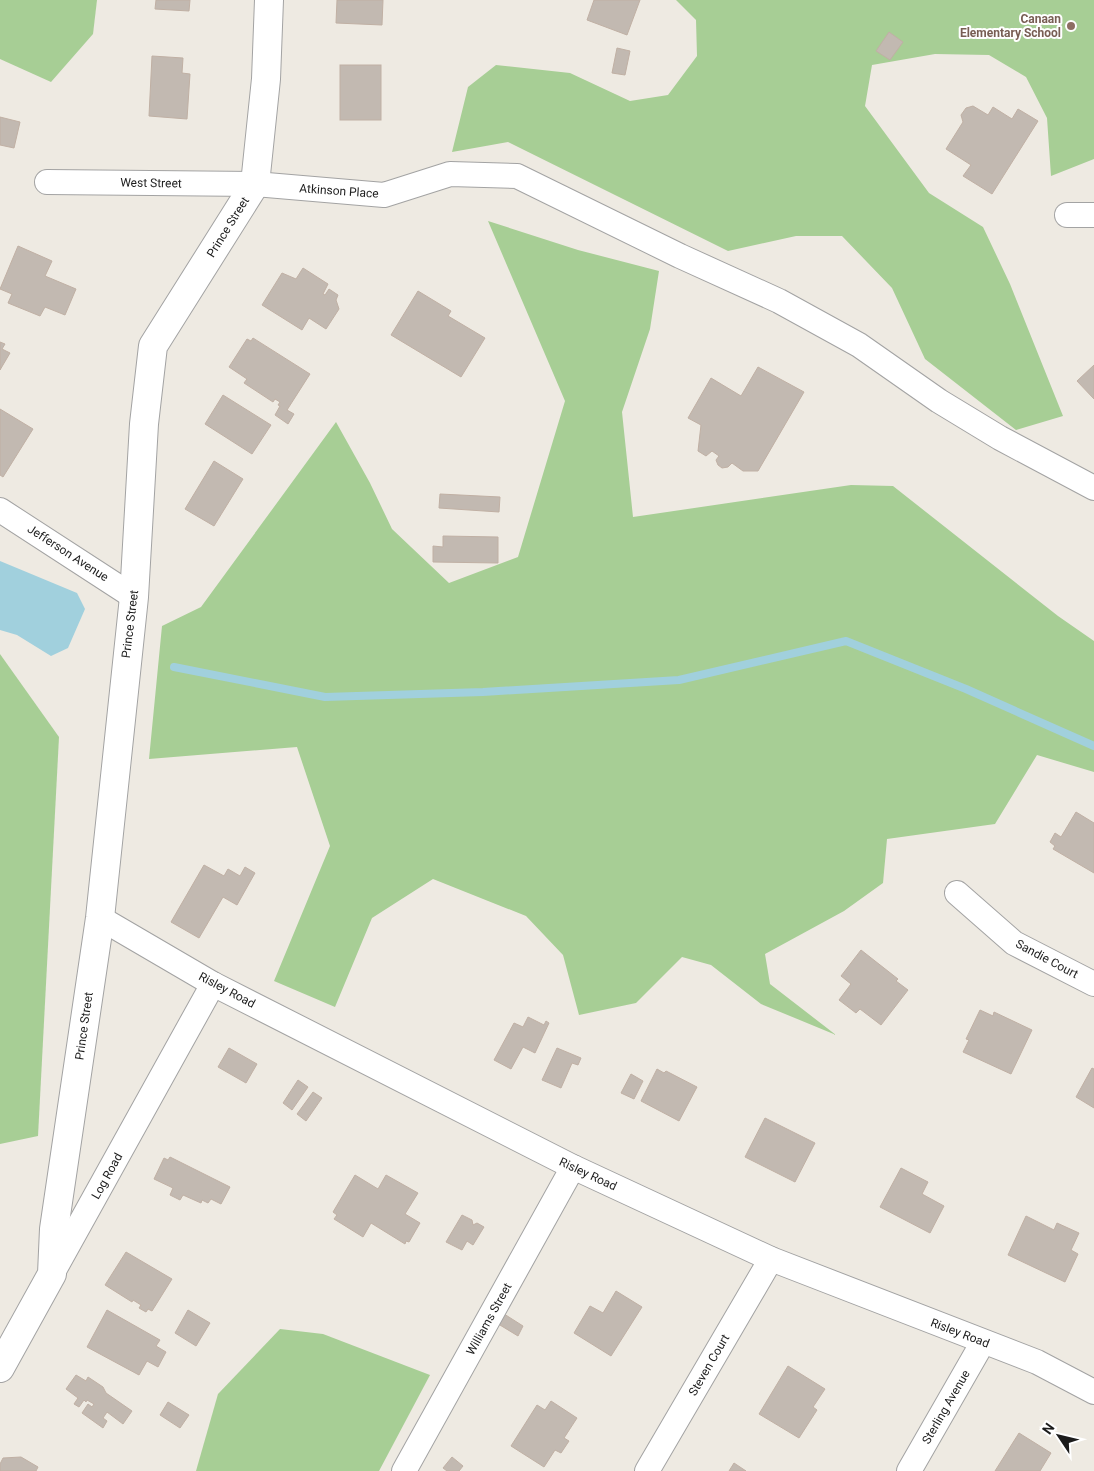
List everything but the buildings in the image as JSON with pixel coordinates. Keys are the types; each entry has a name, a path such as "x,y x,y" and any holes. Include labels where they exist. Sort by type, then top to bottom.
{"street":[{"name":"Prince Street","path":"52,1274 54,1229 100,918 134,597 144,424 153,346 255,184 266,79 269,0"},
{"name":"Atkinson Place","path":"255,184 384,194 450,174 517,176 680,256 779,301 859,345 938,401 1000,438 1094,488"},
{"name":"West Street","path":"47,182 255,184"},
{"path":"1067,215 1094,215"},
{"name":"Jefferson Avenue","path":"0,510 134,597"},
{"name":"Sandie Court","path":"957,893 1014,943 1094,984"},
{"name":"Risley Road","path":"100,918 213,984 573,1168 771,1259 1037,1362 1094,1392"},
{"name":"Log Road","path":"0,1368 213,984"},
{"name":"Williams Street","path":"404,1471 573,1168"},
{"name":"Steven Court","path":"647,1471 771,1259"},
{"name":"Sterling Avenue","path":"909,1471 983,1342"}],"green space":[{"path":"0,0 97,0 93,34 51,82 0,59"},
{"path":"676,0 1094,0 1094,159 1051,176 1047,118 1026,77 989,55 935,54 872,65 865,106 929,193 983,227 1010,284 1063,416 1016,430 925,359 892,288 842,236 796,236 728,251 508,142 452,152 468,87 496,65 570,73 630,101 668,95 697,56 696,20"},
{"path":"488,221 578,250 659,271 650,329 622,412 633,517 851,485 893,486 1058,616 1094,641 1094,772 1037,755 995,824 887,839 883,883 844,911 765,954 770,984 836,1035 761,1004 711,965 682,957 636,1003 579,1015 563,955 526,916 433,879 372,918 335,1007 274,981 330,846 297,747 149,759 162,626 201,607 336,422 370,483 392,529 449,583 518,557 565,401"},
{"path":"0,654 59,737 38,1136 0,1144"},
{"path":"280,1329 323,1334 430,1375 379,1471 196,1471 218,1394"}],"water":[{"path":"0,561 77,593 85,609 68,648 51,656 17,635 0,630"}],"waterway":[{"path":"174,667 325,697 483,692 679,680 846,641 966,689 1094,746"}],"place":[{"name":"Canaan Elementary School","path":"1071,26"}]}
